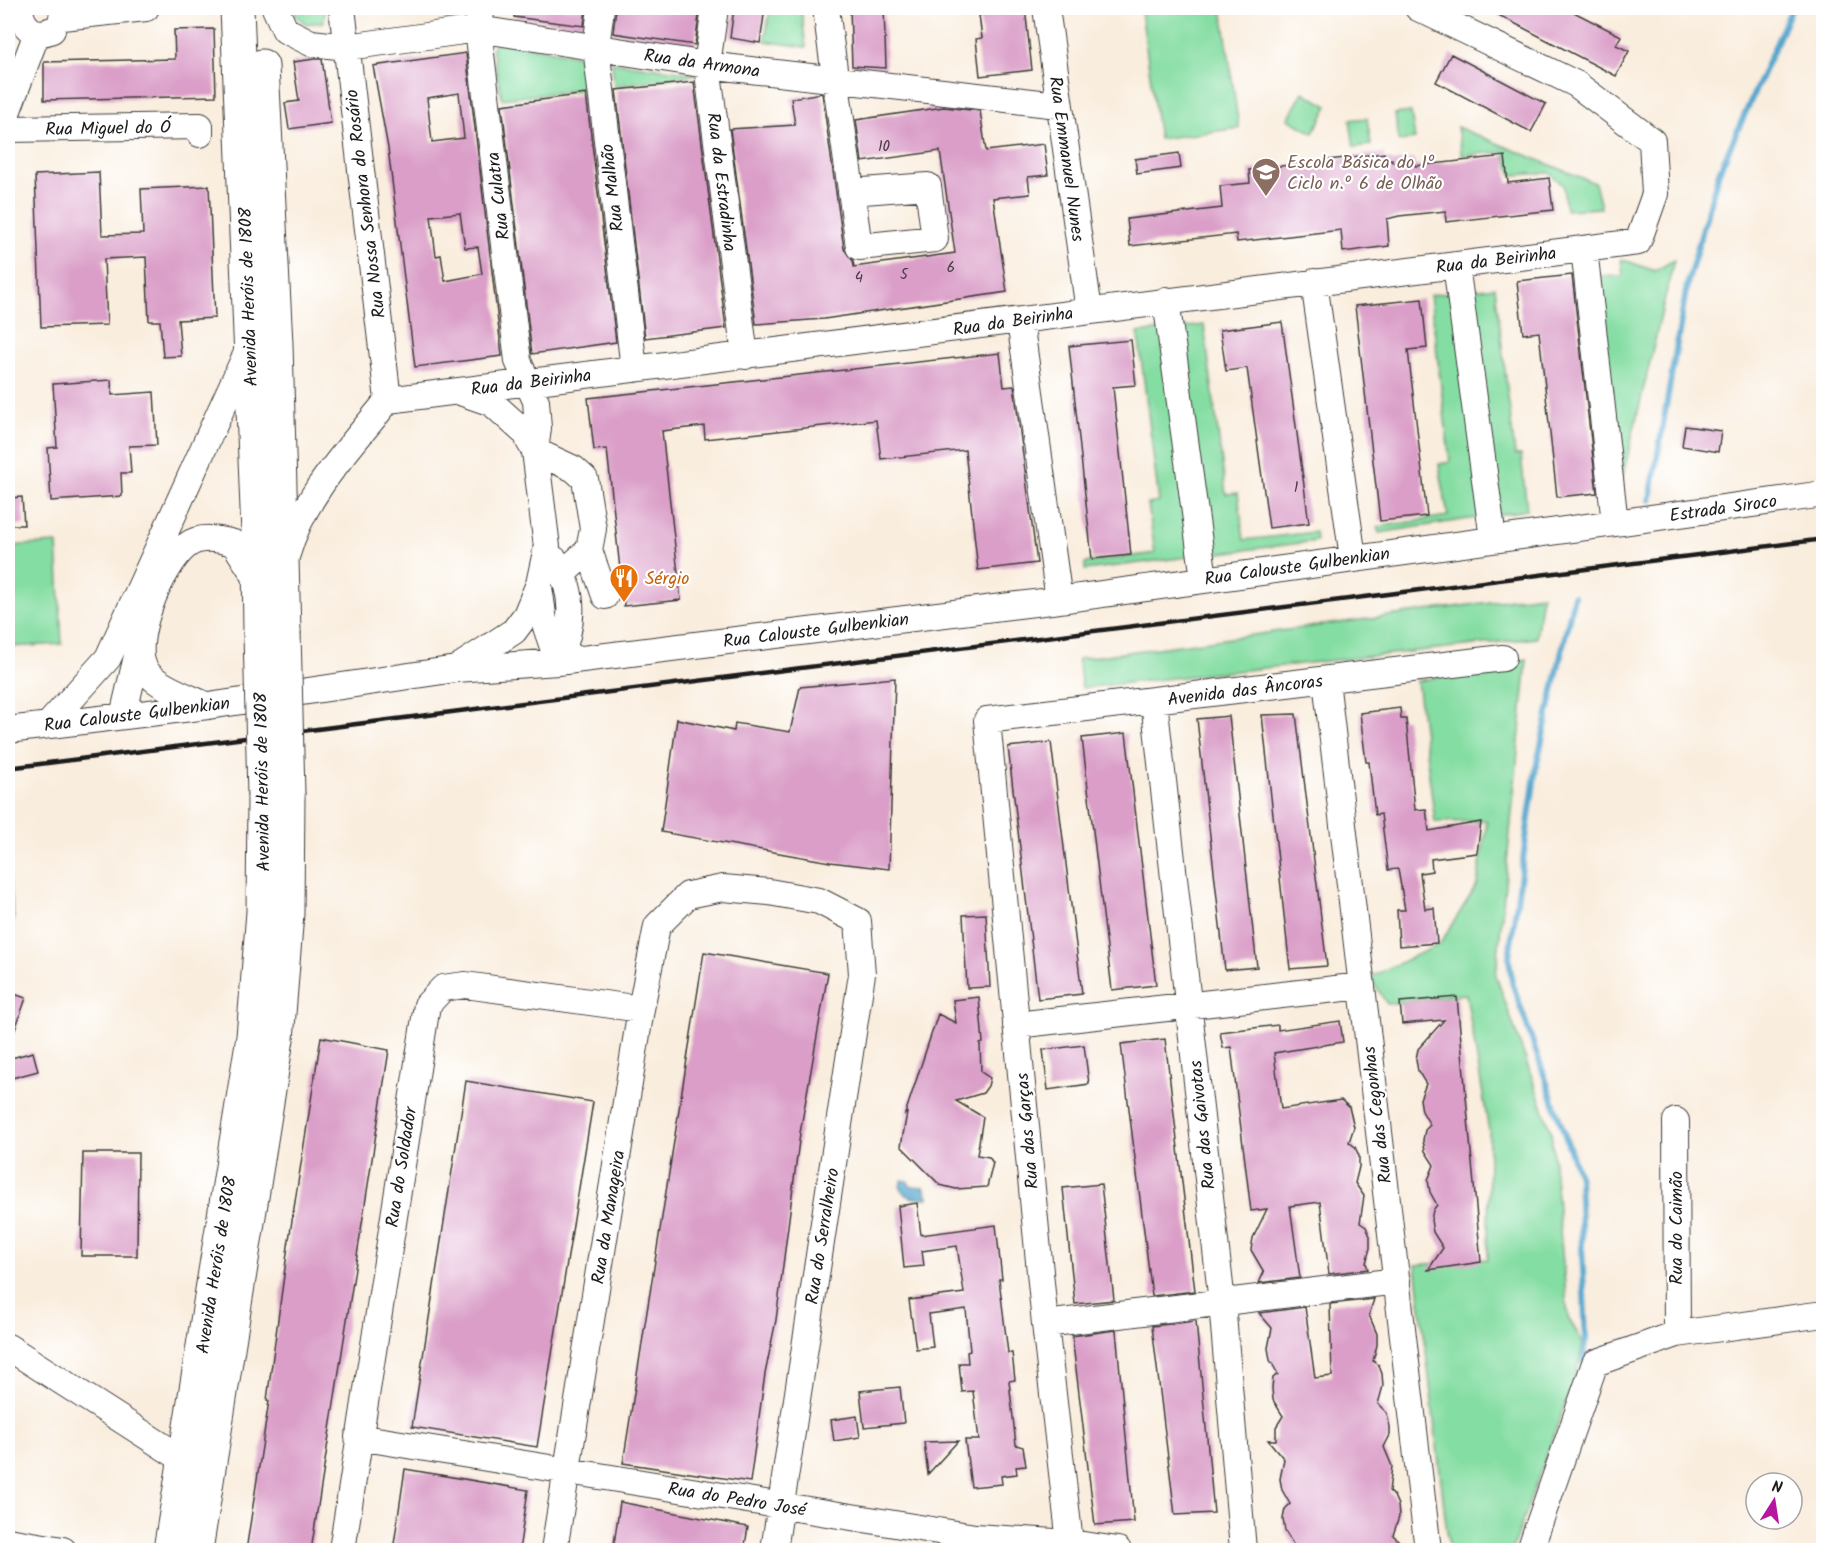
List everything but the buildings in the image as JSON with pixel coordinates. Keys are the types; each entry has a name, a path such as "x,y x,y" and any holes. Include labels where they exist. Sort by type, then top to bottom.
{"main road":[{"name":"Avenida Heróis de 1808","path":"237,8 250,346 271,576"},
{"name":"Avenida Heróis de 1808","path":"195,1551 277,1039 287,913 276,796 271,576 276,344 259,8"},
{"name":"Avenida Heróis de 1808","path":"170,1551 253,1036 263,912 276,796"}],"street":[{"path":"8,12 20,8 21,19 27,28 37,33 48,33 57,27 62,12 146,8"},
{"name":"Rua da Armona","path":"275,8 285,30 311,44 347,47 480,18 596,48 707,65 1058,105"},
{"name":"Rua Nossa Senhora do Rosário","path":"342,8 388,400"},
{"name":"Rua Malhão","path":"601,8 596,48 634,369"},
{"name":"Rua da Estradinha","path":"716,8 707,65 745,356"},
{"path":"826,8 851,192"},
{"name":"Rua Emmanuel Nunes","path":"1046,8 1089,310"},
{"name":"Rua da Beirinha","path":"388,400 1638,242 1655,194 1652,141 1576,84 1420,8"},
{"name":"Rua Culatra","path":"480,18 518,361 536,401 532,437 547,547"},
{"path":"8,110 37,33"},
{"name":"Rua Miguel do Ó","path":"8,129 200,126 200,134"},
{"path":"1584,249 1619,523"},
{"path":"1456,265 1493,539"},
{"path":"1314,282 1353,558"},
{"path":"1166,300 1204,579"},
{"path":"1020,321 1059,600"},
{"path":"48,725 108,658 250,346"},
{"path":"532,437 557,397 582,375"},
{"path":"456,392 492,403 585,479 593,529 589,550 605,596"},
{"path":"123,716 150,606 170,564 187,545 210,537 234,543 271,576 313,495 388,400"},
{"name":"Estrada Siroco","path":"1619,523 1824,494"},
{"name":"Rua Calouste Gulbenkian","path":"8,730 208,706 456,669 558,662 1059,600 1619,523"},
{"path":"547,547 563,573 579,632 586,642 611,655"},
{"path":"456,669 514,631 526,615 539,584 547,547"},
{"path":"563,573 589,550"},
{"path":"539,584 544,621 558,662"},
{"path":"558,662 568,638 572,611"},
{"path":"138,652 147,672 172,690 208,706"},
{"path":"108,658 110,682 123,716"},
{"name":"Avenida das Âncoras","path":"987,720 1503,658"},
{"name":"Rua das Cegonhas","path":"1326,680 1428,1551"},
{"name":"Rua das Gaivotas","path":"1154,701 1222,1303 1243,1551"},
{"name":"Rua das Garças","path":"987,720 1045,1324 1070,1543"},
{"name":"Rua da Manageira","path":"554,1551 641,1009 657,926 687,895 723,888 769,892 819,901 858,921"},
{"name":"Rua do Serralheiro","path":"774,1551 862,974 858,921"},
{"name":"Rua do Soldador","path":"342,1551 427,1005 443,988 465,985 641,1009"},
{"path":"1016,1025 1362,986"},
{"name":"Rua do Caimão","path":"1676,1121 1677,1335"},
{"path":"1045,1324 1397,1281"},
{"path":"1530,1551 1595,1363 1677,1335 1824,1314"},
{"path":"8,1347 184,1460"},
{"name":"Rua do Pedro José","path":"358,1437 781,1505 974,1544 1070,1543 1118,1551"},
{"path":"8,1541 63,1551"}],"green space":[{"path":"293,8 325,8 324,22 306,24 295,15"},
{"path":"770,8 801,8 806,47 765,41"},
{"path":"1167,8 1222,8 1239,128 1159,139 1141,11"},
{"path":"499,40 583,57 589,89 502,99 492,48"},
{"path":"612,62 700,74 614,86"},
{"path":"1303,92 1328,106 1313,133 1288,119"},
{"path":"1411,112 1415,139 1399,141 1395,114"},
{"path":"1367,118 1371,145 1354,147 1350,120"},
{"path":"1457,127 1595,183 1601,208 1566,210 1563,185 1549,173 1512,175 1504,152 1462,155"},
{"path":"1621,259 1655,271 1674,260 1620,488 1596,276 1623,276"},
{"path":"1495,287 1515,455 1521,455 1527,510 1379,533 1377,527 1448,516 1439,464 1450,462 1430,295"},
{"path":"1204,325 1226,494 1238,493 1244,540 1315,532 1316,541 1085,570 1085,563 1155,553 1148,504 1159,502 1138,333"},
{"path":"57,543 62,644 8,647 8,546"},
{"path":"1542,595 1536,638 1082,688 1078,659"},
{"path":"1527,659 1496,976 1551,1131 1568,1318 1583,1342 1577,1371 1512,1550 1449,1550 1416,1265 1488,1259 1489,1131 1466,994 1387,1004 1370,977 1440,944 1477,885 1487,821 1435,822 1417,681"},
{"path":"8,871 14,919 8,938"}],"water":[{"path":"902,1180 908,1181 910,1186 924,1187 929,1198 915,1198 905,1194 900,1186"}],"waterway":[{"path":"1650,500 1687,285 1719,172 1792,8"},
{"path":"1574,596 1536,768 1509,957 1512,982 1579,1176 1586,1341 1583,1363"}],"railway":[{"path":"8,768 1824,539"}],"place":[{"name":"Escola Básica do 1º Ciclo n.º 6 de Olhão","path":"1266,198"},
{"name":"Sérgio","path":"624,604"}]}
